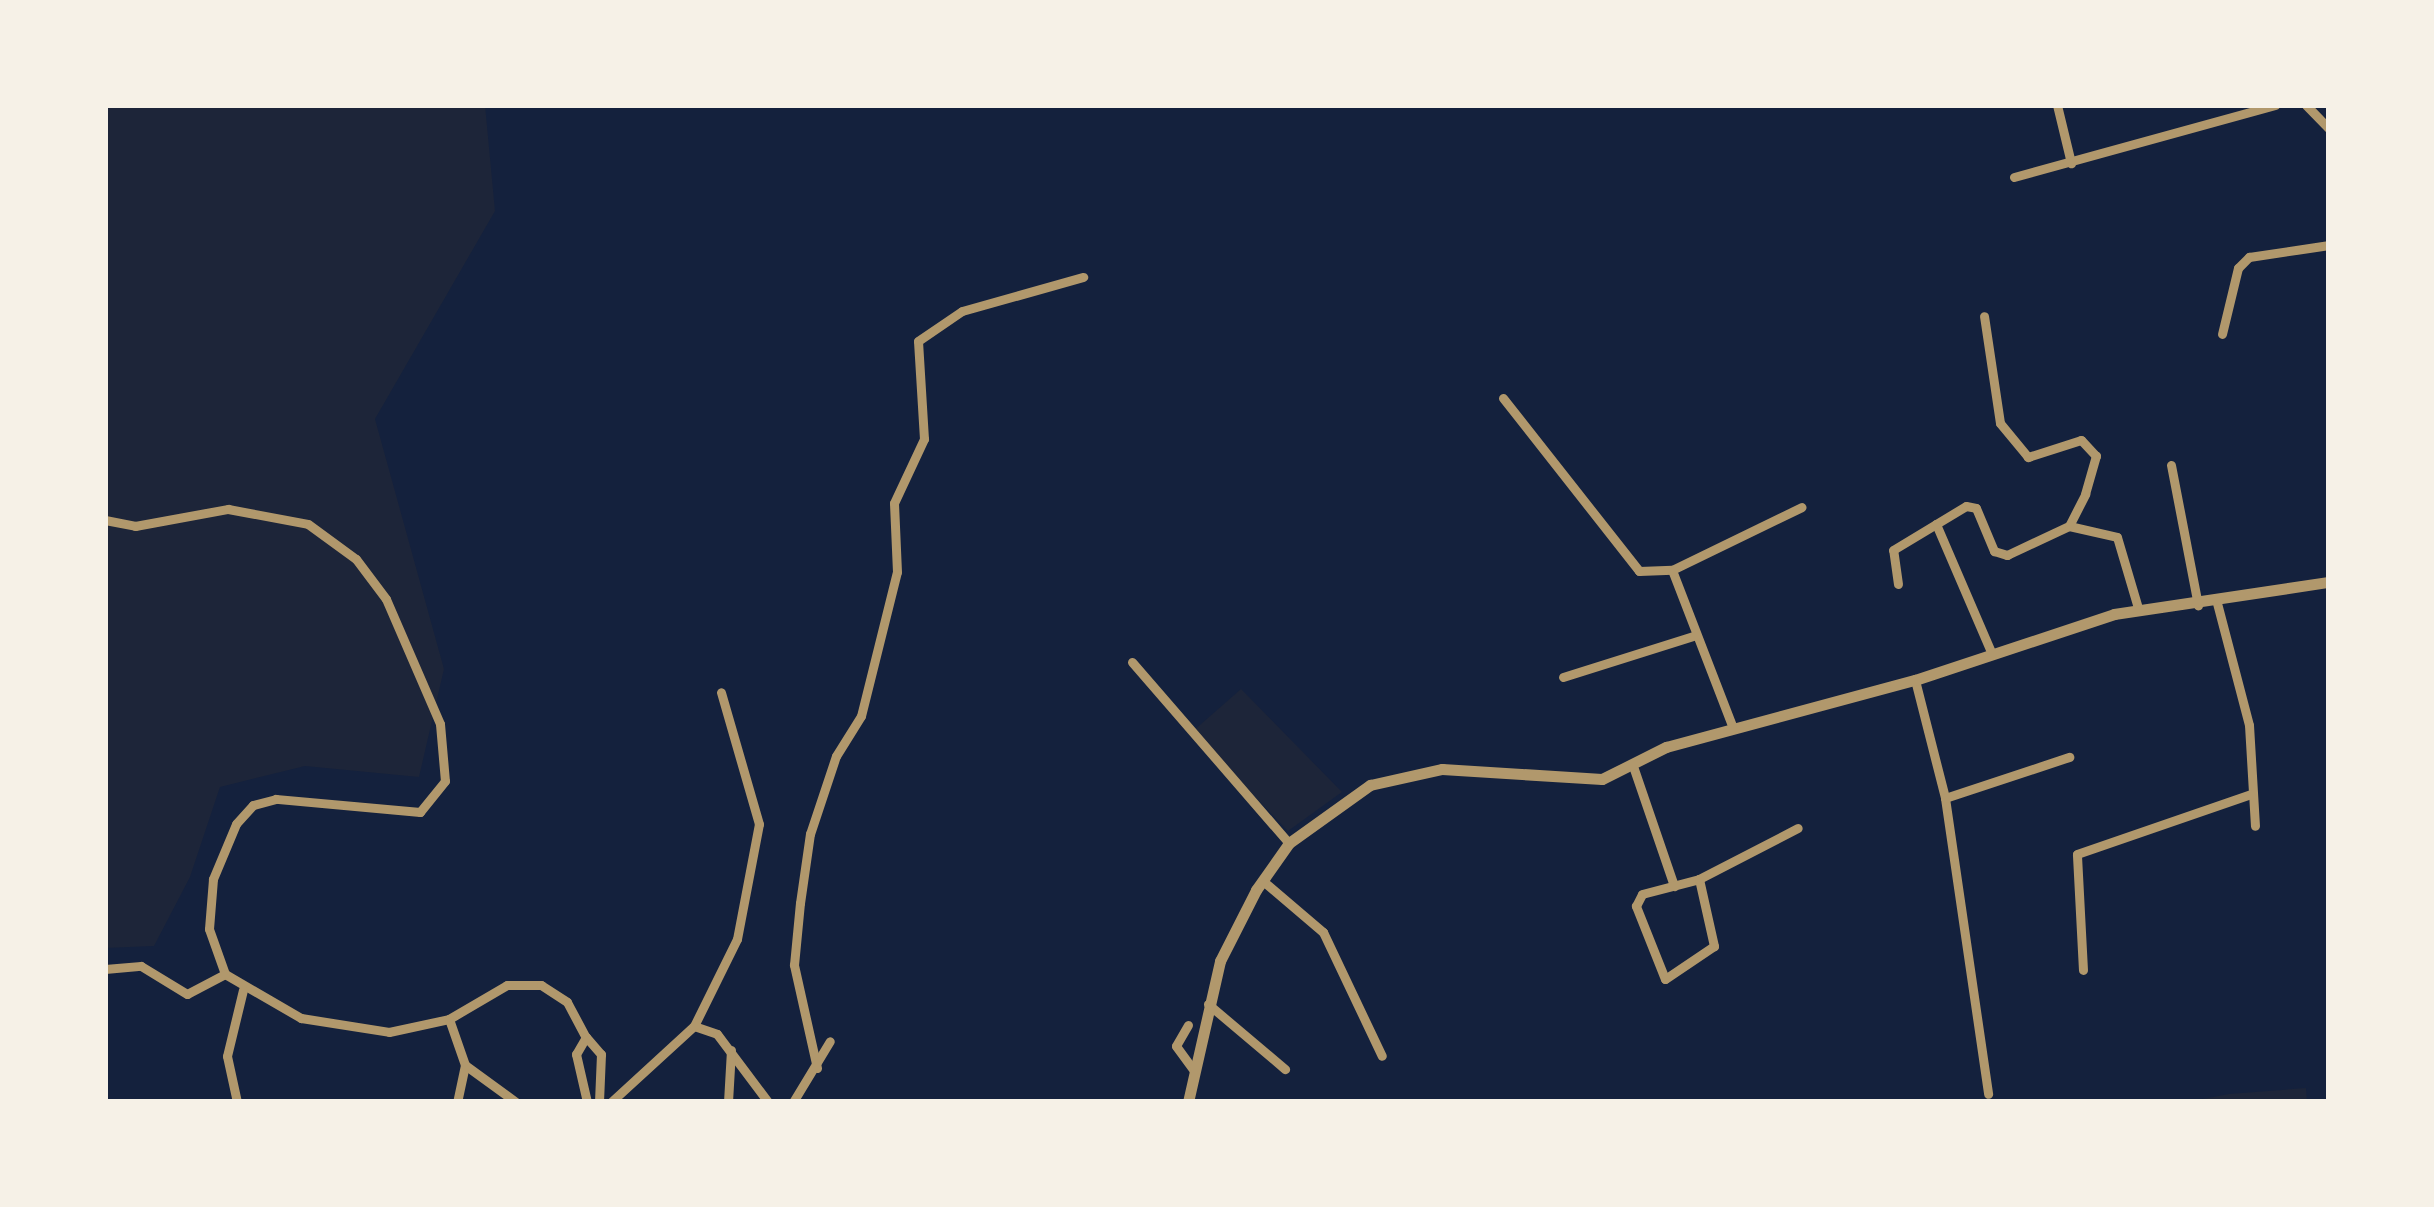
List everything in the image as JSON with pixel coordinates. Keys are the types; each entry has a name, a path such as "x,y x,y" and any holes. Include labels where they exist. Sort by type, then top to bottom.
{"street":[{"path":"2057,105 2071,163"},
{"path":"2014,177 2274,105"},
{"path":"2306,105 2329,129"},
{"path":"2222,334 2249,257 2329,245"},
{"path":"817,1068 794,965 802,886 810,834 836,756 861,716 898,572 894,503 924,438 918,340 962,310 1083,276"},
{"path":"1984,316 2000,423 2025,455 2074,437 2096,456 2069,526"},
{"path":"1503,398 1639,571 1672,570 1802,506"},
{"path":"2171,465 2198,605"},
{"path":"1898,584 1894,550 1971,506 2000,555 2069,526 2117,536 2138,608"},
{"path":"105,520 135,526 228,509 308,524 356,560 386,599 440,724 445,780 420,812 276,799 236,824 213,879 208,929 225,974 242,990 343,1028 388,1032 449,1019 490,992 530,983 566,1002 586,1037 602,1054 599,1102"},
{"path":"1936,524 1992,654"},
{"path":"1672,570 1733,728"},
{"path":"1188,1102 1208,1004 1227,942 1288,843 1370,785 1408,772 1589,780 1634,769 1666,747 1915,680 2138,608 2216,603 2329,582"},
{"path":"2216,603 2249,726 2255,826"},
{"path":"1563,677 1696,635"},
{"path":"1132,662 1288,843"},
{"path":"1915,680 1945,798 1988,1094"},
{"path":"611,1102 694,1026 737,939 760,850 721,692"},
{"path":"1945,798 2069,757"},
{"path":"1634,769 1674,886"},
{"path":"2083,970 2077,854 2251,794"},
{"path":"1699,879 1714,946 1665,979 1636,906 1642,894 1699,879 1798,828"},
{"path":"1263,880 1323,932 1382,1056"},
{"path":"105,969 141,966 187,994 225,974"},
{"path":"236,1102 228,1056 242,990"},
{"path":"1208,1004 1285,1070"},
{"path":"449,1019 464,1065 457,1102"},
{"path":"1188,1025 1176,1046 1193,1070"},
{"path":"694,1026 731,1050 768,1102"},
{"path":"586,1037 576,1054 587,1102"},
{"path":"794,1102 830,1041"},
{"path":"728,1102 731,1050"},
{"path":"464,1065 516,1102"}],"shaded area":[{"path":"105,105 485,105 495,211 375,419 444,669 419,777 305,766 220,787 190,877 154,946 105,948"},
{"path":"1241,689 1342,792 1288,831 1192,732"},
{"path":"2306,1088 2307,1102 2187,1102 2229,1094"}]}
